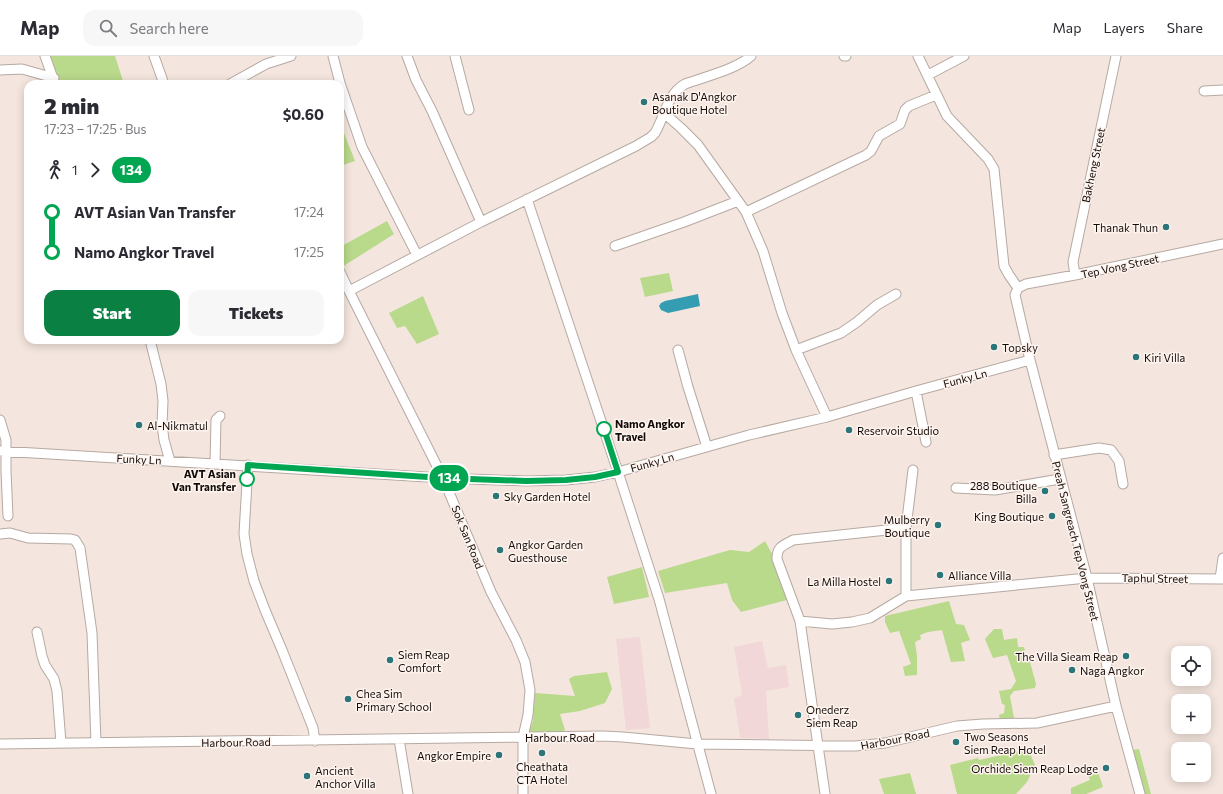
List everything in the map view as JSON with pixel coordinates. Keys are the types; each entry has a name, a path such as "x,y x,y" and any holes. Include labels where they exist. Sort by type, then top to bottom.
{"street":[{"path":"45,56 54,80"},
{"path":"154,56 163,80"},
{"path":"236,80 256,68 277,58 291,56"},
{"path":"333,56 339,80"},
{"path":"408,56 416,80 432,110 481,222"},
{"path":"455,56 469,110"},
{"path":"349,291 481,222 636,146 655,133 671,97 679,87 745,62 751,56"},
{"path":"919,56 936,95 952,122 988,159 994,168 1004,266 1018,288"},
{"path":"928,75 964,56"},
{"name":"Bakheng Street","path":"1075,275 1073,262 1116,56"},
{"path":"0,70 22,69 51,80"},
{"path":"1204,91 1223,90"},
{"path":"344,95 362,147 418,255"},
{"path":"746,212 866,155 871,151 879,136 900,124 905,110 909,106 936,95"},
{"path":"664,113 698,145 746,212 764,251 782,313 796,350 827,417"},
{"path":"527,200 659,599 711,794"},
{"path":"615,246 738,201"},
{"name":"Tep Vong Street","path":"1018,288 1026,284 1223,244"},
{"name":"Sok San Road","path":"344,280 443,478 490,592 516,640 525,662 530,690 528,715 523,737 523,794"},
{"name":"Preah Sangreach Tep Vong Street","path":"1018,288 1015,295 1030,360 1087,578 1116,706 1140,794"},
{"path":"796,350 841,333 877,305 896,294"},
{"path":"151,344 163,401 163,432 170,461"},
{"path":"678,350 707,447"},
{"name":"Funky Ln","path":"4,453 215,463 443,478 526,481 566,480 595,477 618,472 749,435 827,417 1030,360"},
{"path":"916,391 926,442"},
{"path":"215,463 216,420 220,416"},
{"path":"0,420 6,440 4,453 8,516"},
{"path":"1054,455 1098,448 1111,450 1119,461 1123,484"},
{"path":"248,465 244,534 247,554 254,581 313,728 315,741"},
{"path":"800,621 832,624 870,618 906,596 906,528 913,470"},
{"path":"956,488 995,490 1060,479"},
{"path":"826,794 800,621 777,559 777,552 779,548 793,540 906,528"},
{"path":"0,534 10,533 28,538 71,539 75,540 80,548 92,633 96,743"},
{"path":"1221,579 1223,558"},
{"name":"Taphul Street","path":"906,596 1087,578 1221,579"},
{"path":"37,632 45,665 54,679 57,691 61,744"},
{"name":"Harbour Road","path":"0,744 623,737 697,744 818,746 868,745 902,739 957,726 1037,722 1116,706"},
{"path":"399,739 408,794"}],"shaded area":[{"path":"640,637 650,728 626,730 616,639"},
{"path":"762,641 768,668 786,665 789,687 766,691 769,739 740,738 734,698 742,695 734,647"}],"green space":[{"path":"49,56 115,56 123,80 59,80"},
{"path":"344,133 355,161 344,165"},
{"path":"387,221 394,234 344,266 344,245"},
{"path":"669,273 673,291 645,297 640,278"},
{"path":"423,296 439,334 417,344 405,326 397,328 389,313"},
{"path":"765,541 776,561 787,600 741,612 732,600 727,583 665,593 658,571 730,550 749,552"},
{"path":"642,567 649,597 614,604 607,577"},
{"path":"949,601 956,624 964,625 970,640 961,643 965,661 951,662 942,630 928,632 920,635 921,639 915,642 917,675 905,676 903,667 911,664 899,631 890,633 885,622 885,616"},
{"path":"994,629 1002,629 1004,640 1017,638 1018,647 1024,647 1026,656 1032,654 1034,658 1030,662 1036,684 1035,688 1014,691 1010,696 1014,718 1019,720 1000,721 999,715 1004,713 1005,705 1002,704 999,691 1011,689 1016,681 1007,655 993,658 985,639"},
{"path":"607,672 612,689 605,703 580,711 560,714 565,730 555,735 529,732 533,721 535,693 575,696 569,679 574,676"},
{"path":"1028,749 1035,765 1027,782 1016,794 957,794 950,765 978,758 979,760"},
{"path":"1139,749 1151,794 1143,794 1132,750"},
{"path":"1098,772 1103,787 1086,794 1071,794 1071,788 1090,780 1087,773"},
{"path":"910,773 916,794 884,794 879,779"}],"water":[{"path":"698,294 700,306 668,313 661,310 659,306 665,301"}],"bus line":[{"name":"134","path":"247,479 248,465 443,478 526,481 566,480 592,477 618,472 604,429"}],"place":[{"name":"Asanak D'Angkor Boutique Hotel","path":"644,102"},
{"name":"Thanak Thun","path":"1166,227"},
{"name":"Topsky","path":"994,347"},
{"name":"Kiri Villa","path":"1136,357"},
{"name":"Al-Nikmatul","path":"139,425"},
{"name":"Namo Angkor Travel","path":"604,429"},
{"name":"Reservoir Studio","path":"849,430"},
{"name":"AVT Asian Van Transfer","path":"247,479"},
{"name":"288 Boutique Billa","path":"1045,491"},
{"name":"Sky Garden Hotel","path":"496,496"},
{"name":"King Boutique","path":"1052,516"},
{"name":"Mulberry Boutique","path":"938,525"},
{"name":"Angkor Garden Guesthouse","path":"500,550"},
{"name":"Alliance Villa","path":"940,575"},
{"name":"La Milla Hostel","path":"889,581"},
{"name":"The Villa Sieam Reap","path":"1126,656"},
{"name":"Siem Reap Comfort","path":"390,660"},
{"name":"Naga Angkor","path":"1072,670"},
{"name":"Chea Sim Primary School","path":"348,699"},
{"name":"Onederz Siem Reap","path":"798,715"},
{"name":"Two Seasons Siem Reap Hotel","path":"956,742"},
{"name":"Cheathata CTA Hotel","path":"542,753"},
{"name":"Angkor Empire","path":"499,755"},
{"name":"Orchide Siem Reap Lodge","path":"1106,768"},
{"name":"Ancient Anchor Villa","path":"307,776"}]}
